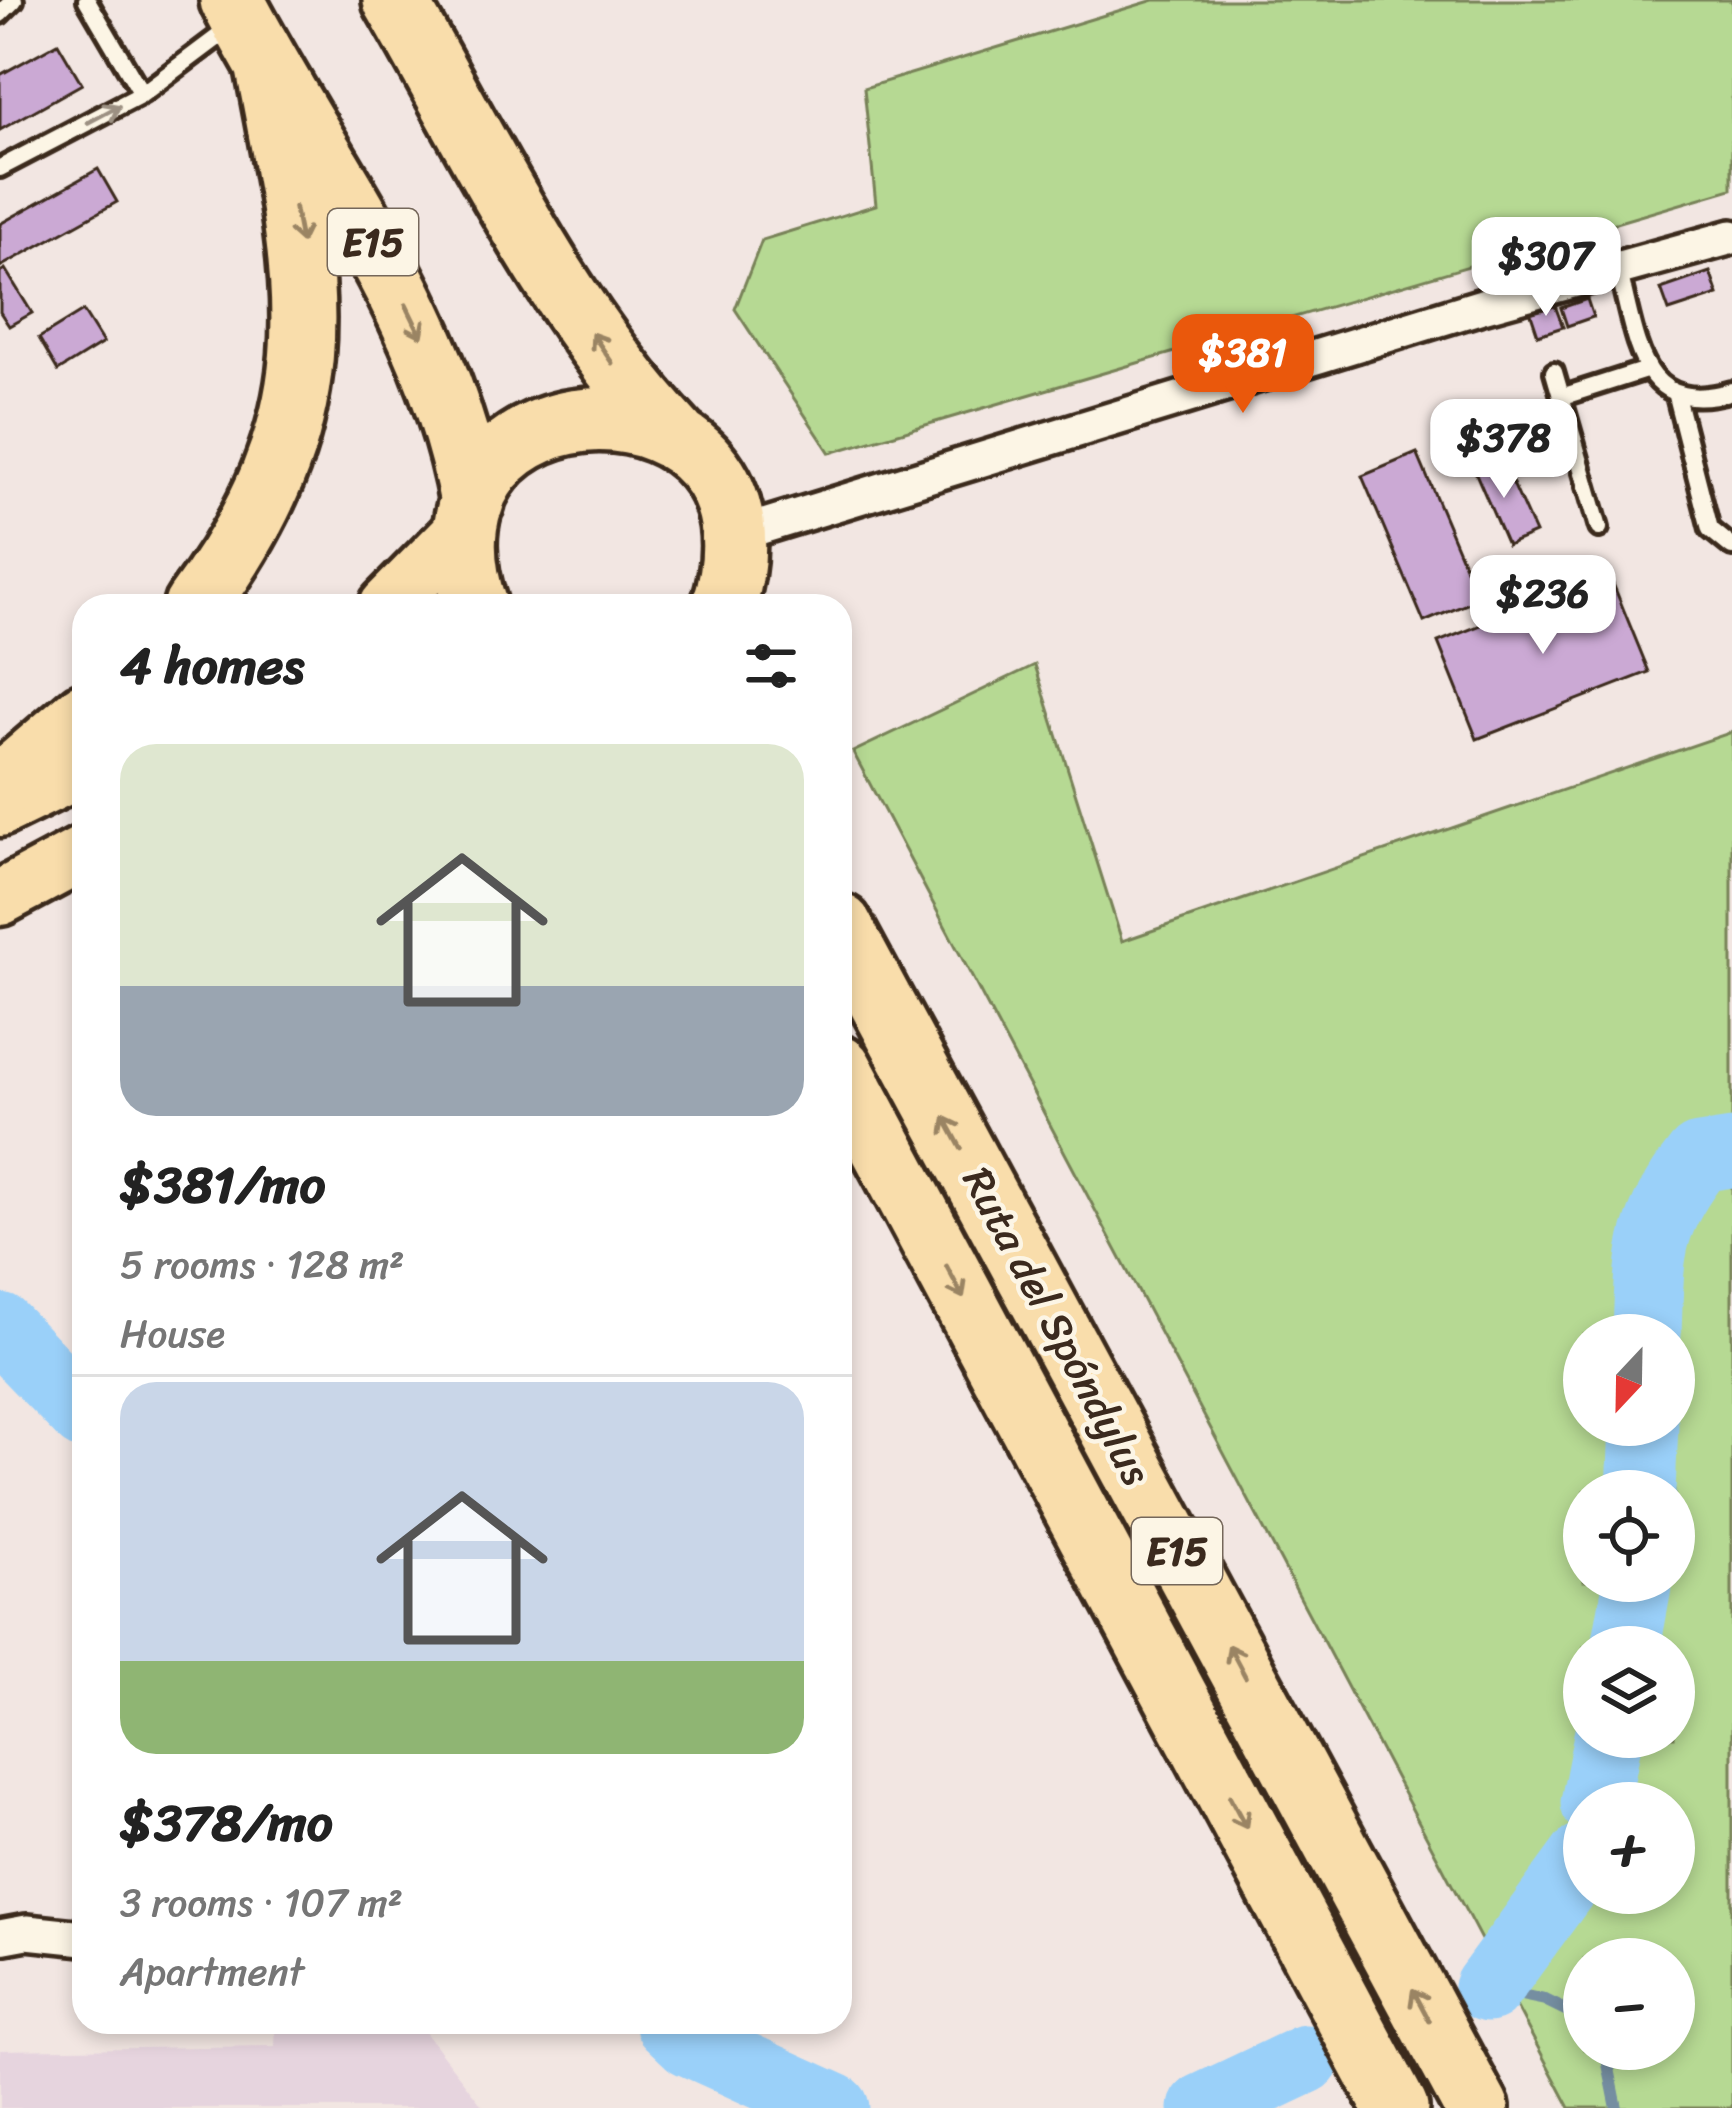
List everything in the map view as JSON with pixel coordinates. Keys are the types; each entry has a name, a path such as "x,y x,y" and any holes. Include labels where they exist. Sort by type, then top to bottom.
{"highway":[{"path":"395,0 564,293 629,388 716,481 732,579"},
{"path":"204,594 270,479 303,369 303,252 247,29"},
{"name":"E15","path":"247,29 413,317 444,385 468,514 464,566 472,594"},
{"path":"468,514 491,466 521,439 558,421 598,415 639,420 676,438"},
{"path":"0,787 72,726"},
{"name":"Ruta del Spóndylus","path":"852,948 1477,2108"},
{"name":"Ruta del Spóndylus","path":"852,1090 1396,2108"}],"main road":[{"path":"398,594 468,514"},
{"path":"0,809 72,774"},
{"path":"0,898 72,860"}],"street":[{"path":"732,579 1618,269 1732,236"},
{"path":"0,1937 27,1932 72,1937"}],"lane":[{"path":"0,14 14,0"},
{"path":"88,0 142,94"},
{"path":"0,168 142,94 247,29"},
{"path":"1618,269 1646,370 1676,396 1710,529 1732,547"},
{"path":"1561,397 1646,370"},
{"path":"1554,373 1598,528"},
{"path":"1676,396 1706,398 1732,391"}],"shaded area":[{"path":"276,2034 426,2034 484,2108 0,2108 0,2050 275,2046"}],"green space":[{"path":"1154,0 1732,0 1732,189 830,453 735,309 762,240 876,205 864,88"},
{"path":"1035,665 1122,941 1732,732 1732,2108 1570,2108 853,752"}],"building":[{"path":"58,43 82,84 0,130 0,75"},
{"path":"98,169 117,202 0,267 0,224"},
{"path":"5,269 32,313 9,326 0,312 0,272"},
{"path":"1710,272 1718,295 1669,311 1661,289"},
{"path":"1587,299 1593,317 1567,326 1561,308"},
{"path":"1554,303 1563,327 1538,335 1530,311"},
{"path":"83,311 103,343 58,371 39,338"},
{"path":"1417,453 1479,599 1424,622 1362,476"},
{"path":"1501,457 1535,533 1507,545 1474,469"},
{"path":"1609,574 1649,672 1477,739 1438,642"}],"waterway":[{"path":"1648,1314 1651,1261 1669,1202 1699,1158 1732,1153"},
{"path":"0,1328 72,1403"},
{"path":"1642,1470 1643,1446"},
{"path":"1630,1626 1634,1602"},
{"path":"1599,1782 1604,1758"},
{"path":"1488,1988 1563,1886"},
{"path":"1488,1988 1545,2000 1563,2009"},
{"path":"682,2034 835,2108"},
{"path":"1203,2108 1306,2059"},
{"path":"1609,2070 1617,2108"}]}
